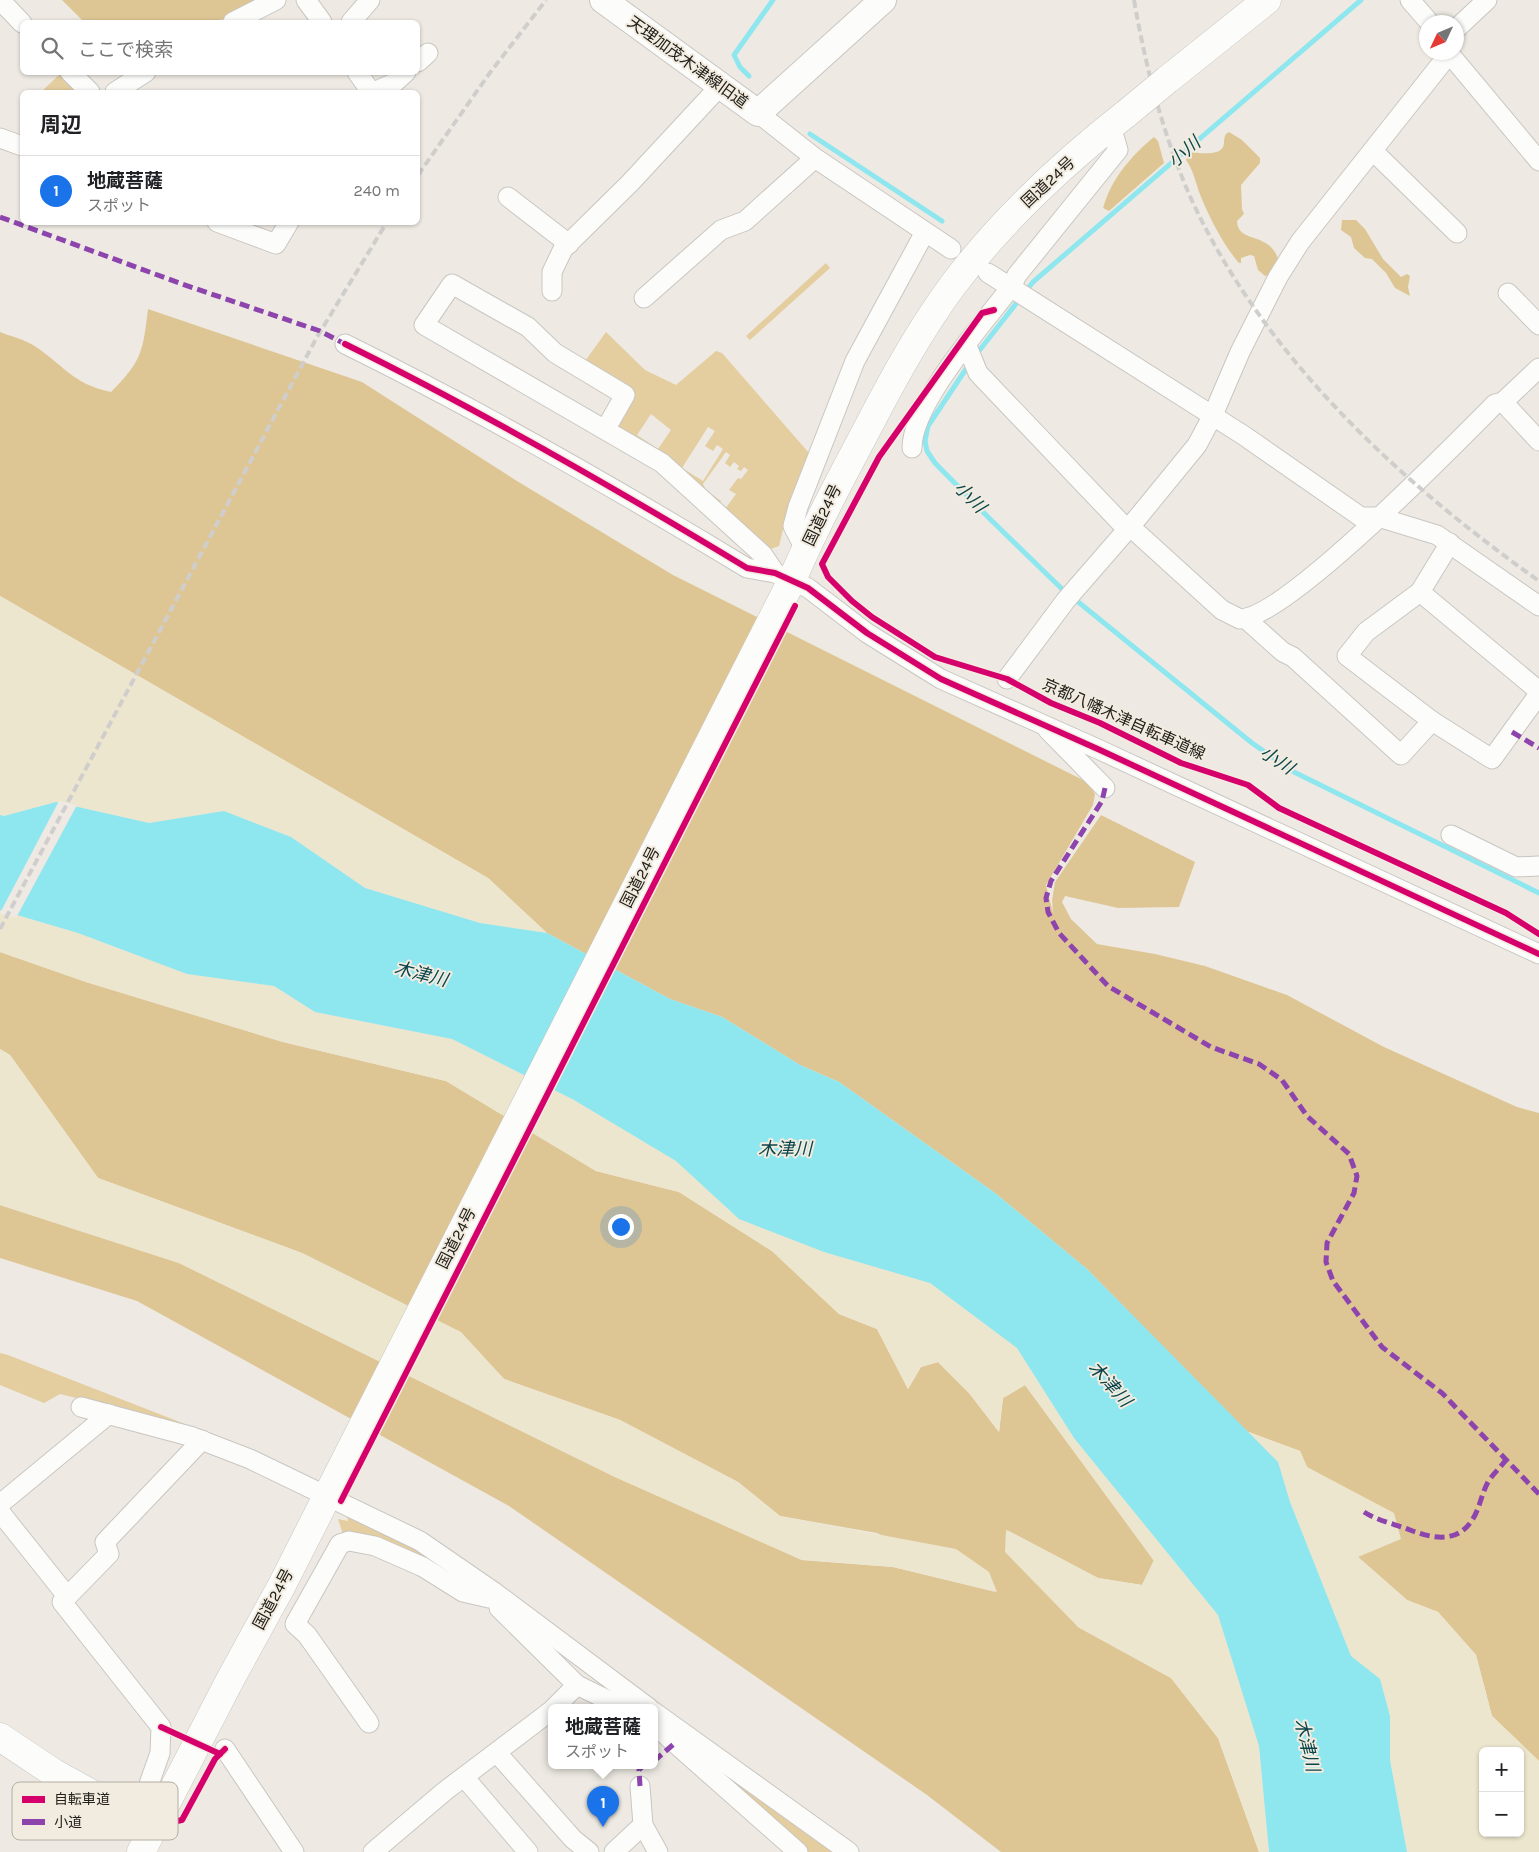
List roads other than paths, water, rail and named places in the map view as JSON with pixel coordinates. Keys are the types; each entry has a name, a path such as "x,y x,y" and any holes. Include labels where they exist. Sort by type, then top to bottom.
{"highway":[{"name":"国道24号","path":"178,1782 282,1585 783,584 806,549 898,371 953,284 1016,211 1119,119 1267,0"},
{"path":"0,1737 65,1782"}],"street":[{"path":"238,20 276,0"},
{"path":"306,0 321,20"},
{"path":"353,20 370,0"},
{"name":"天理加茂木津線旧道","path":"603,0 758,113 883,0"},
{"path":"1410,0 1423,15"},
{"path":"1464,22 1487,0"},
{"path":"2,6 20,22"},
{"path":"1007,679 1066,600 1197,445 1214,415 1240,352 1278,277 1300,242 1373,152 1444,60"},
{"path":"1455,60 1539,161"},
{"path":"73,75 88,90"},
{"path":"118,90 141,75"},
{"path":"359,75 370,90"},
{"path":"377,90 394,83 403,75"},
{"path":"552,291 552,272 555,263 569,244 630,183 721,85"},
{"path":"758,113 815,158 951,249"},
{"path":"912,448 914,432 925,406 968,348 1019,291 1017,275 1118,150 1119,119"},
{"path":"0,138 20,145"},
{"path":"1373,152 1457,233"},
{"path":"644,298 721,230 745,221 815,158"},
{"path":"508,197 569,244"},
{"path":"225,225 276,244 288,225"},
{"path":"806,549 793,526 798,507 855,361 925,232"},
{"path":"988,273 1214,415 1361,517 1378,517 1437,535 1539,606"},
{"path":"605,430 625,395 555,353 528,327 452,284 424,325 662,464 763,555 783,584"},
{"path":"1508,293 1539,325"},
{"path":"345,344 480,412 564,458 747,568 783,584 808,588 867,633 933,674 1539,954"},
{"path":"968,348 975,368 1049,449 1122,524 1129,527 1227,614 1236,618 1246,619 1258,614 1311,576 1415,484 1495,404 1503,402 1539,368"},
{"path":"1503,402 1539,441"},
{"path":"1420,592 1539,692 1492,759 1432,721 1347,656 1366,632 1420,592 1450,543"},
{"path":"1246,619 1283,652 1294,657 1401,755 1432,721"},
{"path":"1042,724 1105,788"},
{"path":"1451,836 1516,867 1539,866"},
{"path":"81,1406 202,1440 330,1487 420,1541 637,1704"},
{"path":"0,1504 109,1414"},
{"path":"150,1782 160,1753 161,1727 62,1602 109,1554 105,1542 202,1440"},
{"path":"0,1512 67,1596"},
{"path":"369,1723 307,1635 295,1624 340,1544 349,1541 375,1546 423,1567 463,1592 491,1595 577,1685 616,1704"},
{"path":"558,1704 577,1685"},
{"path":"373,1852 464,1777 548,1713"},
{"path":"658,1720 849,1852"},
{"path":"658,1721 798,1852"},
{"path":"225,1749 294,1852"},
{"path":"497,1753 578,1849"},
{"path":"464,1777 528,1852"},
{"path":"640,1786 643,1825 658,1852"},
{"path":"614,1852 643,1825"}],"water":[{"name":"木津川","path":"56,802 149,823 224,811 291,837 365,888 480,923 547,933 670,999 722,1017 800,1065 839,1082 995,1193 1087,1269 1278,1462 1290,1502 1351,1656 1380,1679 1390,1716 1390,1760 1407,1852 1269,1852 1259,1746 1218,1615 1074,1438 1017,1348 930,1283 824,1252 739,1219 676,1161 574,1100 452,1039 315,1012 274,986 187,974 78,933 0,910 0,815 4,816"}],"waterway":[{"path":"749,76 740,67 734,55 773,0"},
{"name":"小川","path":"975,356 1033,282 1361,0"},
{"path":"810,134 942,221"},
{"name":"小川","path":"970,363 928,426 925,441 927,451 935,463 1061,588 1252,743 1294,772 1539,893"}],"railway":[{"path":"420,172 489,74 546,0"},
{"path":"1134,0 1150,78 1173,154 1193,203 1223,260 1259,314 1298,365 1342,414 1388,459 1487,543 1539,581"},
{"path":"0,929 317,337 385,225"}],"place":[{"name":"地蔵菩薩","path":"603,1827"}]}
